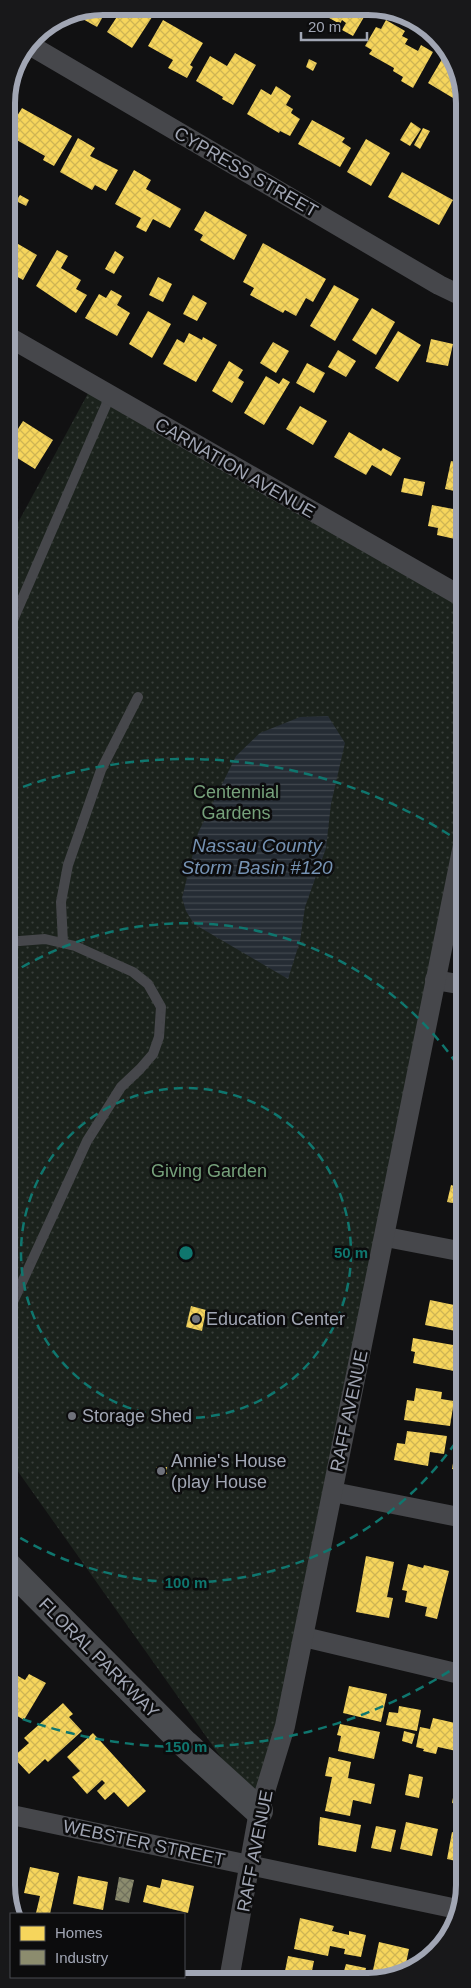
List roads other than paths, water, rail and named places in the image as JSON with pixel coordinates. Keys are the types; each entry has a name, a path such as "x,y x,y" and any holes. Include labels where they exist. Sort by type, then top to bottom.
{"street":[{"name":"CYPRESS STREET","path":"35,48 439,286 456,293"},
{"name":"CARNATION AVENUE","path":"15,341 456,593"},
{"name":"RAFF AVENUE","path":"230,1973 251,1866 259,1811 285,1726 386,1237 456,880"},
{"path":"436,980 456,984"},
{"path":"386,1237 456,1250"},
{"path":"333,1492 456,1516"},
{"name":"FLORAL PARKWAY","path":"15,1573 185,1744 259,1811"},
{"path":"304,1636 456,1673"},
{"name":"WEBSTER STREET","path":"15,1816 452,1908"}],"lane":[{"path":"15,616 110,396"},
{"path":"63,944 62,902 68,865 101,770 138,697"},
{"path":"15,941 45,939 63,944 132,972 148,984 161,1008 159,1037 153,1054 140,1069 120,1086 87,1141 15,1298"}],"water":[{"name":"Nassau County Storm Basin #120","path":"328,716 345,743 331,804 326,848 305,907 300,941 288,979 194,924 186,911 182,898 198,833 236,756 260,733 300,717"}],"place":[{"name":"Education Center","path":"196,1319"},
{"name":"Storage Shed","path":"72,1416"},
{"name":"Annie's House (play House","path":"161,1471"}],"park label":[{"name":"Centennial Gardens","path":"236,802"},
{"name":"Giving Garden","path":"209,1171"}]}
